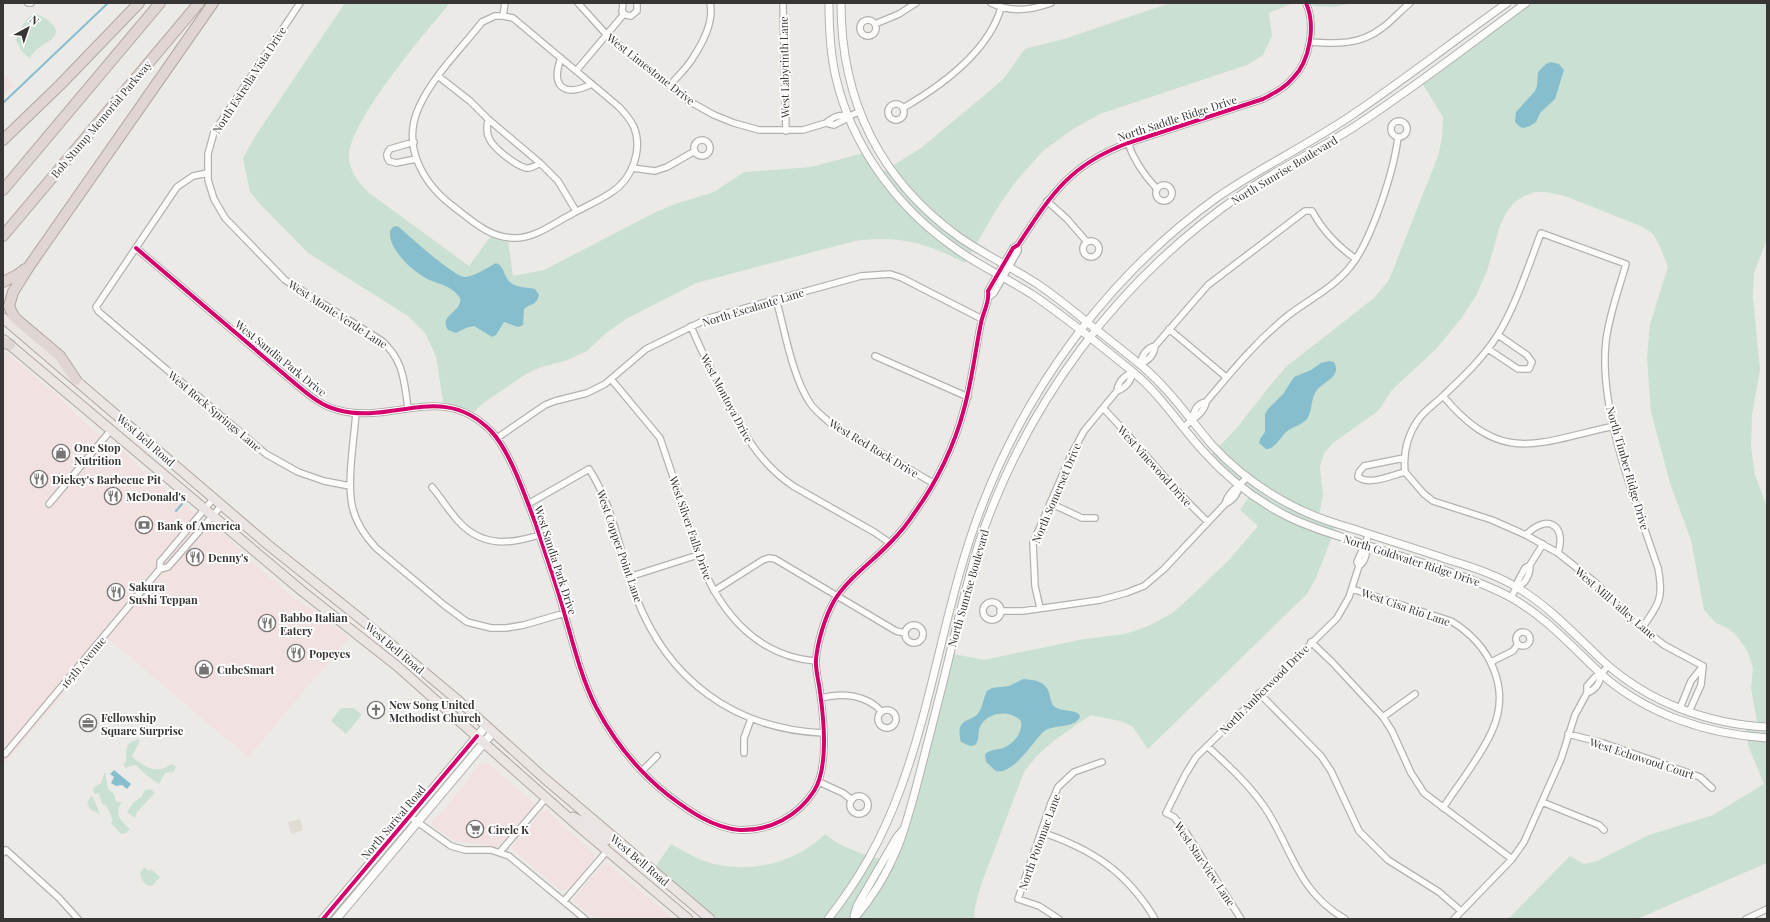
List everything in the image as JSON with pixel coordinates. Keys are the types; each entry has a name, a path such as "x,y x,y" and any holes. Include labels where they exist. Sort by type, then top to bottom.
{"highway":[{"path":"3,140 55,90 139,3"},
{"path":"3,190 160,3"},
{"name":"Bob Stump Memorial Parkway","path":"3,236 199,3"},
{"path":"76,380 60,356 15,318 9,306 12,292 213,3"},
{"path":"3,282 18,275 30,265"}],"main road":[{"name":"West Bell Road","path":"3,318 324,591 362,620 710,919"},
{"name":"West Bell Road","path":"5,342 302,591 353,631 480,739 561,812 688,919"},
{"path":"353,631 362,620"},
{"name":"North Sarival Road","path":"323,919 409,816 490,729"},
{"name":"North Sarival Road","path":"336,919 418,822 480,739"},
{"path":"561,812 585,823 605,840 612,836"},
{"path":"607,851 616,848 637,866 661,878"}],"street":[{"name":"North Estrella Vista Drive","path":"208,173 210,142 214,132 300,3"},
{"path":"503,16 505,3"},
{"name":"West Limestone Drive","path":"578,3 606,34 687,100 714,115 734,123 759,130 803,130 826,123 834,124 859,112"},
{"path":"623,3 621,9 624,14 631,16 636,14 638,9 637,3"},
{"path":"670,85 694,57 706,32 712,10 710,3"},
{"name":"West Labyrinth Lane","path":"783,3 786,131"},
{"name":"North Goldwater Ridge Drive","path":"829,3 829,29 833,64 840,94 868,156 881,175 916,216 955,249 1000,275 1042,302 1133,372 1156,394 1204,452 1239,486 1269,506 1296,521 1477,581 1511,597 1550,626 1614,685 1635,699 1682,722 1724,734 1767,738"},
{"name":"North Goldwater Ridge Drive","path":"841,3 841,34 845,62 859,112 876,146 891,168 923,207 962,239 1043,288 1140,364 1166,388 1213,445 1247,477 1271,494 1301,510 1369,534 1475,568 1517,587 1547,609 1608,666 1641,689 1680,708 1742,726 1767,727"},
{"path":"875,24 899,14 916,3"},
{"path":"991,3 1001,8 1015,10 1032,9 1051,3"},
{"name":"North Saddle Ridge Drive","path":"819,782 825,747 816,661 829,610 837,596 850,580 890,543 916,512 933,483 953,442 968,396 982,319 989,297 988,291 1006,265 1013,248 1018,245 1047,201 1073,173 1110,150 1128,142 1263,99 1283,88 1294,78 1301,67 1310,42 1311,22 1306,3"},
{"path":"1310,42 1340,44 1362,39 1381,29 1410,3"},
{"name":"North Sunrise Boulevard","path":"828,919 846,895 873,851 890,816 925,712 959,575 982,505 999,464 1029,406 1121,283 1149,254 1213,201 1254,173 1351,116 1507,3"},
{"name":"North Sunrise Boulevard","path":"854,919 873,894 890,867 905,827 969,577 992,508 1009,468 1038,411 1064,371 1084,334 1091,325 1119,301 1154,264 1211,216 1259,183 1357,125 1526,3"},
{"path":"903,108 927,93 977,50 998,18 1001,8"},
{"path":"576,71 624,14"},
{"path":"495,16 503,16 513,18 627,115 634,128 637,140 637,150 632,168 625,180 613,191 530,235 516,238 494,235 486,231 442,199 430,186 416,159 413,126 418,108 424,96 438,76 482,22 495,16"},
{"path":"561,58 557,68 556,78 560,84 569,91 575,91 592,84"},
{"path":"438,76 470,101 488,119 558,180 576,211"},
{"path":"488,119 488,137 493,145 507,157 526,168 532,168 540,163"},
{"path":"1184,427 1192,419 1193,412 1201,403 1206,402 1226,377 1260,340 1290,314 1329,286 1349,269 1364,245 1380,202 1393,165 1398,137"},
{"path":"414,142 390,149 386,154 389,161 396,163 416,159"},
{"path":"1128,142 1133,156 1144,174 1157,189"},
{"path":"632,168 655,171 667,167 695,151"},
{"path":"136,248 177,187 193,176 208,173"},
{"name":"West Monte Verde Lane","path":"208,173 214,198 225,218 275,271 296,288 382,341 390,348 396,356 402,370 408,408"},
{"path":"1047,201 1067,219 1087,242"},
{"path":"1140,364 1142,357 1149,347 1155,346 1208,285 1292,220 1306,211 1312,211 1325,232 1339,247 1356,259"},
{"name":"North Timber Ridge Drive","path":"1498,335 1514,301 1541,233 1626,264 1606,341 1607,389 1609,408 1614,426 1661,582 1659,601 1642,628"},
{"name":"West Rock Springs Lane","path":"136,248 96,307 99,312 266,454 298,472 324,481 350,486"},
{"name":"West Sandia Park Drive","path":"136,248 310,396 323,404 337,410 356,413 435,406 451,407 476,418 497,438 504,448 528,504 588,687 596,707 615,737 642,771 658,787 689,810 712,823 736,830 755,829 770,826 789,817 806,801 819,782"},
{"name":"North Escalante Lane","path":"497,438 545,405 587,393 605,384 631,360 646,349 691,326 709,318 861,276 890,274 914,283 982,319"},
{"name":"West Red Rock Drive","path":"776,299 797,376 802,388 816,410 830,422 933,483"},
{"name":"West Montoya Drive","path":"691,326 742,430 757,454 781,478 874,532 890,543"},
{"path":"1169,329 1226,377"},
{"path":"1404,458 1364,466 1359,472 1358,477 1363,480 1371,481 1405,472 1404,458 1408,439 1418,419 1463,377 1488,349 1498,335 1528,355 1532,362 1529,369 1518,369 1488,349"},
{"path":"875,356 968,396"},
{"name":"North Somerset Drive","path":"1040,608 1035,586 1033,542 1071,454 1084,431 1117,391 1123,389 1130,380 1133,372"},
{"name":"West Silver Falls Drive","path":"611,379 660,438 698,555 714,591 746,632 767,647 790,656 816,661"},
{"path":"1443,396 1458,413 1474,427 1499,441 1515,444 1533,444 1614,426"},
{"name":"West Vinewood Drive","path":"1103,408 1126,432 1185,501 1208,522"},
{"path":"356,413 350,486 351,504 354,514 366,537 376,548 444,605 467,622 491,628 506,628 524,625 565,613"},
{"path":"49,504 111,430"},
{"name":"West Copper Point Lane","path":"528,504 589,469 605,497 636,596 649,624 678,666 703,691 731,710 750,719 770,726 798,732 823,733"},
{"name":"West Mill Valley Lane","path":"1405,472 1420,490 1433,501 1492,520 1526,535 1558,553 1596,583 1642,628 1664,645 1703,666"},
{"path":"1000,611 1023,611 1100,600 1126,593 1144,586 1164,569 1224,504 1231,501 1239,492 1239,486 1247,477"},
{"path":"432,487 461,524 473,534 484,539 496,542 515,542 539,535"},
{"name":"165th Avenue","path":"160,569 160,562 214,498"},
{"path":"1050,503 1082,518 1095,518"},
{"name":"165th Avenue","path":"5,754 160,569 168,567 222,505"},
{"path":"1526,535 1539,524 1546,523 1554,526 1560,533 1561,542 1558,553"},
{"name":"North Amberwood Drive","path":"1166,813 1196,756 1337,618 1352,589 1359,566 1363,563 1367,552 1366,545 1369,534"},
{"path":"1511,597 1517,587 1522,585 1530,572 1530,565 1542,544"},
{"path":"629,577 698,555"},
{"path":"714,591 763,560 769,558 775,559 896,631 906,633"},
{"name":"West Cisa Rio Lane","path":"1352,589 1451,622 1461,627 1478,643 1491,662 1497,680 1499,701 1493,730 1443,808"},
{"path":"1311,642 1383,718 1392,731 1411,773 1424,793 1473,828 1512,859"},
{"path":"1491,662 1513,651 1518,644"},
{"path":"1454,919 1512,859 1524,842 1561,759 1574,715 1587,693 1592,691 1600,682 1601,674 1608,666"},
{"path":"1680,708 1691,681 1703,666"},
{"path":"1690,712 1701,685 1703,666"},
{"path":"821,698 835,694 856,697 868,700 882,712"},
{"path":"1259,694 1321,756 1331,771 1359,831 1388,860 1439,892 1461,911"},
{"path":"1383,718 1414,694"},
{"path":"744,753 744,738 750,719"},
{"name":"West Echowood Court","path":"1568,734 1603,743 1700,777 1712,788"},
{"path":"1207,746 1257,796 1270,815 1295,867 1311,890 1326,905 1345,919"},
{"path":"642,771 657,756"},
{"name":"North Potomac Lane","path":"1059,919 1039,906 1018,900 1058,787 1074,772 1102,762"},
{"path":"819,782 843,793 852,800"},
{"path":"500,852 546,798"},
{"path":"1542,802 1599,825 1604,830"},
{"name":"West Star View Lane","path":"1166,813 1174,817 1185,831 1241,919"},
{"path":"409,816 451,846 465,850 484,849 500,852 514,859 585,919"},
{"path":"854,919 856,906 897,837 905,827"},
{"path":"1041,832 1082,847 1109,865 1131,885 1155,919"},
{"path":"564,901 607,851"},
{"path":"873,851 886,857"},
{"path":"4,852 59,898 78,919"},
{"path":"1746,919 1767,909"}],"shaded area":[{"path":"3,75 14,85 3,95"},
{"path":"3,350 60,398 76,415 109,443 118,445 140,468 185,506 230,539 256,566 293,598 312,609 349,638 248,757 110,640 3,765"},
{"path":"483,763 490,765 532,801 534,806 502,843 495,847 482,845 479,843 463,843 454,840 432,825 432,821 441,814 480,764"},
{"path":"548,809 554,818 593,852 594,859 568,890 561,890 558,888 512,849 512,847 543,811"},
{"path":"300,819 303,830 291,834 288,822"},
{"path":"605,862 674,919 595,919 575,902 574,898"}],"green space":[{"path":"345,3 450,3 407,56 374,101 352,142 349,158 351,168 361,185 368,192 469,266 490,237 508,241 513,276 544,270 656,212 675,204 714,192 744,172 811,167 864,153 878,175 921,148 992,89 1004,78 1024,50 1028,48 1064,39 1170,3 1294,3 1269,13 1272,36 1263,55 1247,65 1100,114 1073,129 1043,151 1018,179 1001,202 965,263 938,250 912,242 871,239 855,241 696,283 626,319 605,334 587,351 565,361 541,367 526,374 482,404 474,412 443,402 436,356 425,333 408,316 308,253 250,192 243,158 256,135"},
{"path":"1312,3 1353,3 1333,7 1313,6"},
{"path":"1513,3 1767,3 1767,239 1754,273 1753,297 1760,370 1752,415 1751,447 1755,475 1767,507 1767,863 1637,919 1508,919 1570,856 1584,864 1597,861 1649,835 1713,815 1764,784 1748,745 1745,722 1757,722 1751,688 1753,668 1748,652 1737,636 1729,629 1716,623 1704,610 1691,540 1670,483 1651,412 1647,358 1650,324 1668,267 1659,244 1653,234 1643,227 1565,196 1546,192 1535,192 1524,196 1515,202 1507,211 1500,226 1487,271 1476,296 1460,320 1436,349 1392,390 1378,411 1333,443 1324,453 1320,467 1323,495 1319,515 1338,521 1316,578 1307,594 1148,749 1132,726 1120,721 1091,715 1046,747 1024,772 981,885 975,907 974,919 718,919 656,866 671,844 704,861 720,865 752,867 768,864 784,860 799,853 813,845 825,834 841,845 850,849 896,863 912,817 954,654 984,660 1084,639 1125,634 1148,626 1171,614 1229,560 1258,526 1240,510 1249,497 1229,481 1207,459 1236,429 1287,366 1374,298 1389,280 1438,156 1442,138 1443,117 1422,83 1519,12"},
{"path":"36,14 50,22 55,28 56,34 52,39 37,49 29,58 21,50 16,40 26,21"},
{"path":"341,708 354,708 361,714 346,734 331,721"},
{"path":"139,739 139,743 132,756 135,759 153,769 161,769 172,764 176,767 173,772 165,773 159,784 146,775 136,765 127,767 127,769 123,765 126,760 126,750 128,744"},
{"path":"105,772 108,789 114,794 116,802 122,802 119,806 118,813 121,820 130,829 126,833 121,834 111,823 113,820 106,805 102,804 99,793 94,794 93,788 101,783"},
{"path":"150,789 155,793 137,812 135,818 127,812 134,802 141,797 145,790"},
{"path":"92,795 100,814 91,810 87,803"},
{"path":"144,867 149,871 151,869 160,877 152,886 146,885 142,880 140,873"}],"water":[{"path":"1551,62 1559,64 1564,70 1555,99 1540,113 1536,122 1530,126 1523,128 1520,127 1515,122 1516,112 1535,91 1538,72 1546,64"},
{"path":"396,226 443,264 461,276 466,277 474,275 496,263 503,269 508,281 513,285 535,289 539,295 537,301 524,309 523,325 518,327 504,322 496,335 492,337 474,326 456,333 448,330 446,321 458,307 460,298 448,287 429,280 412,269 401,257 396,251 390,238 390,231"},
{"path":"1329,361 1334,362 1336,371 1334,375 1315,393 1307,419 1286,432 1272,447 1266,449 1259,443 1265,432 1265,414 1268,409 1283,394 1294,377 1311,370 1321,363"},
{"path":"1023,679 1040,682 1043,684 1048,691 1051,702 1054,706 1061,710 1076,712 1080,717 1073,724 1047,729 1016,763 1002,771 996,771 986,762 985,754 992,750 1003,748 1011,744 1021,729 1021,721 1011,715 993,715 983,722 979,730 977,743 970,746 961,742 960,728 965,721 973,718 979,712 987,691 992,688 1009,686"},
{"path":"114,770 131,784 127,789 122,785 116,786 111,783 114,777 110,774"}],"waterway":[{"path":"3,103 108,3"},
{"path":"176,511 182,504"}],"cycle path":[{"path":"136,248 298,386 321,403 338,410 358,413 378,413 417,407 436,406 454,409 473,416 491,431 511,462 522,487 535,522 590,695 603,720 619,744 637,766 657,786 693,813 720,826 730,829 751,830 762,828 782,820 800,808 814,791 819,781 824,757 824,729 816,663 818,644 822,629 834,601 846,585 900,532 923,500 938,475 956,436 967,398 981,323 988,299 988,291 1013,248 1018,245 1041,211 1063,184 1091,161 1128,143 1263,99 1290,82 1304,62 1310,42 1311,22 1306,3"},
{"path":"323,919 477,736"}],"place":[{"name":"One Stop Nutrition","path":"61,453"},
{"name":"Dickey's Barbecue Pit","path":"39,479"},
{"name":"McDonald's","path":"113,496"},
{"name":"Bank of America","path":"144,525"},
{"name":"Denny's","path":"195,557"},
{"name":"Sakura Sushi Teppan","path":"116,592"},
{"name":"Babbo Italian Eatery","path":"267,623"},
{"name":"Popeyes","path":"296,653"},
{"name":"CubeSmart","path":"204,669"},
{"name":"New Song United Methodist Church","path":"376,710"},
{"name":"Fellowship Square Surprise","path":"88,723"},
{"name":"Circle K","path":"475,829"}]}
